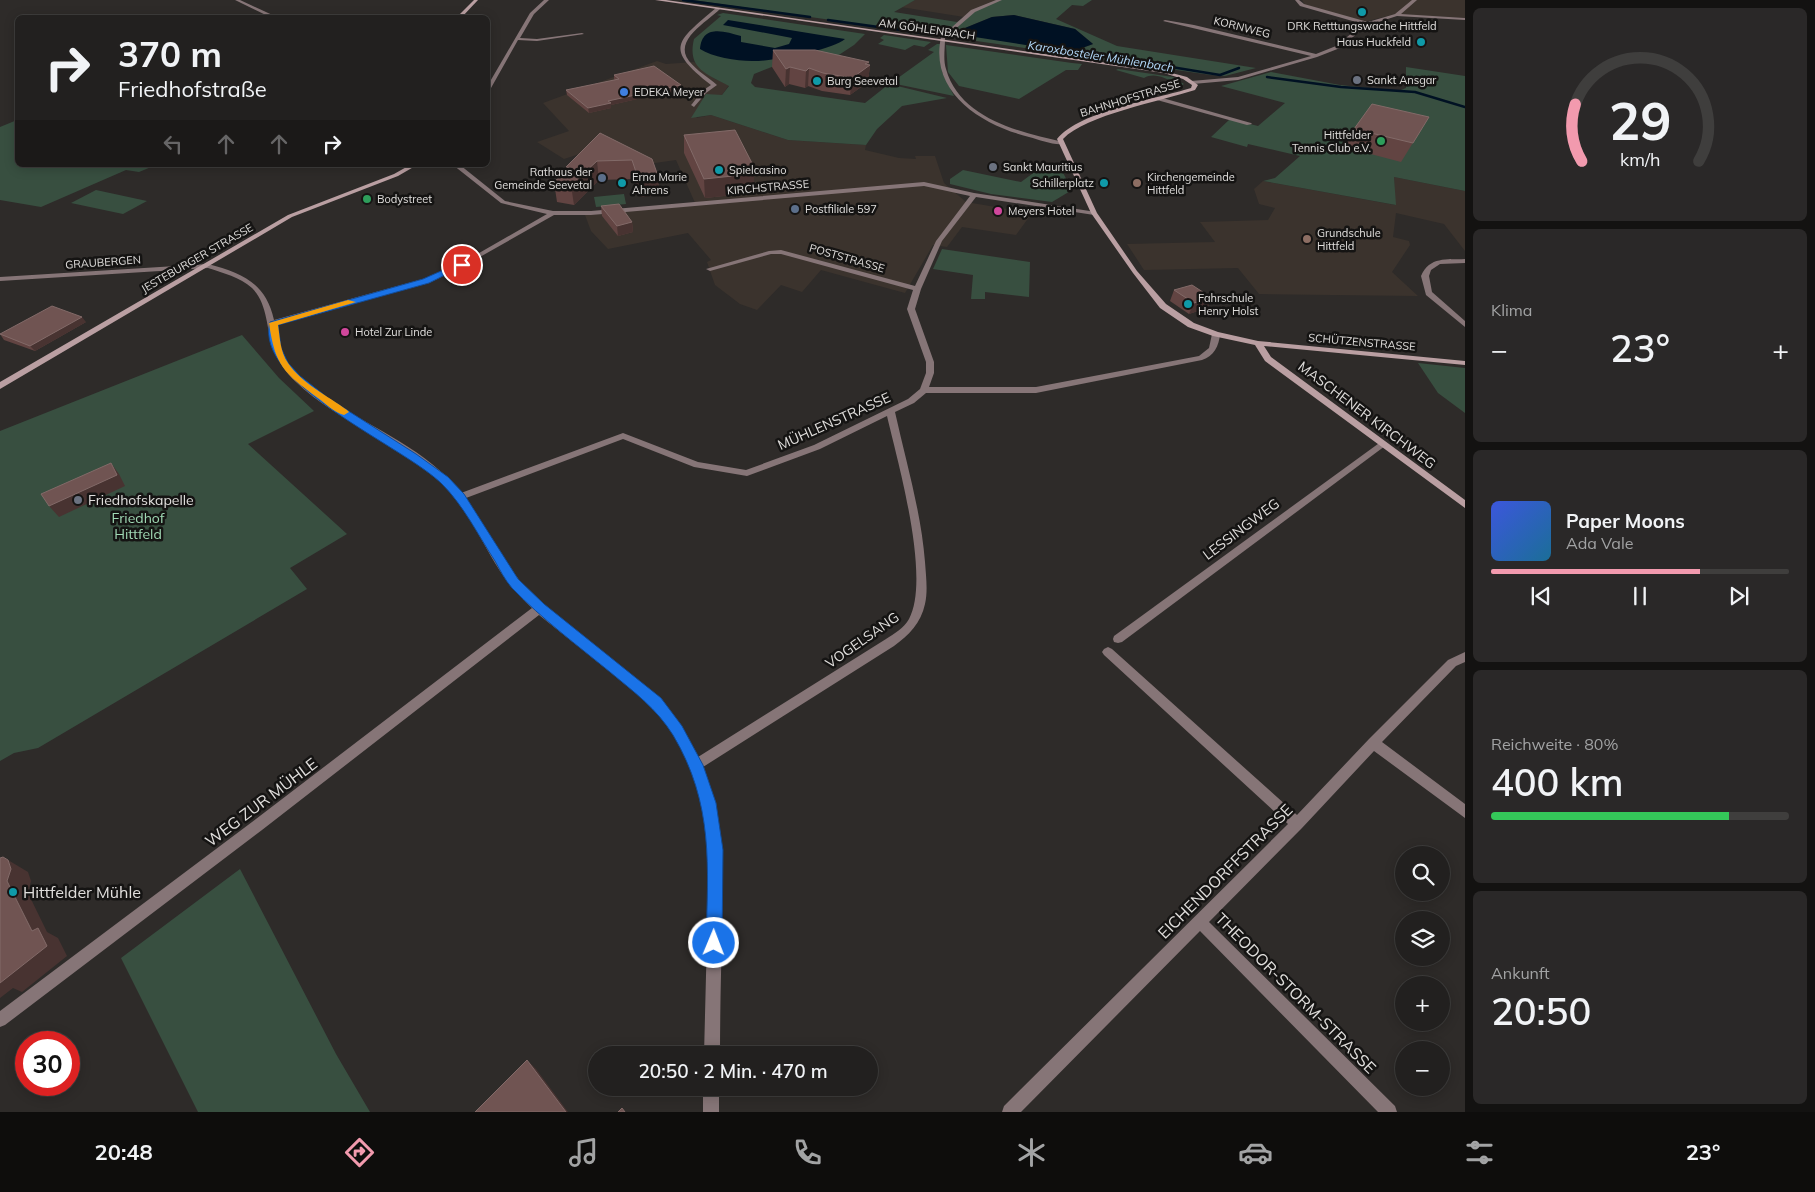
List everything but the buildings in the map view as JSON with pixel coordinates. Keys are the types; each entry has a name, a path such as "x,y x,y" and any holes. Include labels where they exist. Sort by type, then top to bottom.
{"street":[{"path":"236,0 269,15"},
{"path":"461,15 476,0"},
{"path":"490,84 532,12 547,0"},
{"name":"AM GÖHLENBACH","path":"657,0 1164,72 1193,82"},
{"path":"1000,0 973,11 958,22 943,38 944,71 955,92 966,104 1008,131 1061,143 1094,213"},
{"path":"1296,0 1302,5 1368,24"},
{"name":"BAHNHOFSTRASSE","path":"1061,143 1061,135 1074,126 1193,89 1195,85 1193,82 1238,78 1315,56 1338,47 1368,24 1397,15 1415,0"},
{"path":"694,105 704,92 714,85 686,62 681,53 682,47 690,32 718,9"},
{"path":"1397,15 1465,19"},
{"name":"KORNWEG","path":"1165,21 1194,26 1315,56"},
{"path":"516,39 537,40 582,34"},
{"path":"1160,99 1249,124"},
{"name":"JESTEBURGER STRASSE","path":"0,386 208,266 290,216 396,175 410,167"},
{"name":"KIRCHSTRASSE","path":"459,167 525,219 553,213 599,212 924,184 974,196 1094,213"},
{"path":"974,196 939,241 917,288 911,308 924,341 930,369 924,390 1036,390 1202,358 1211,352 1215,345 1216,334"},
{"path":"273,323 426,281 462,265 525,219 553,213"},
{"name":"SCHÜTZENSTRASSE","path":"1094,213 1153,297 1183,320 1216,334 1258,343 1465,363"},
{"name":"POSTSTRASSE","path":"710,269 771,252 794,254 917,288"},
{"path":"1465,261 1438,262 1428,269 1425,276 1429,293 1465,325"},
{"name":"GRAUBERGEN","path":"0,279 208,266 232,271 262,294 270,308 277,348 284,364 297,378 325,400 425,465 444,480 460,497 514,582 540,608 657,702 677,730 696,765 709,803 716,850 712,1046"},
{"name":"MASCHENER KIRCHWEG","path":"1258,343 1268,359 1465,505"},
{"name":"MÜHLENSTRASSE","path":"460,497 623,436 696,465 747,473 817,447 911,401 924,390"},
{"name":"VOGELSANG","path":"696,765 894,640 914,621 922,595 916,526 890,411"},
{"name":"LESSINGWEG","path":"1118,640 1382,444"},
{"name":"WEG ZUR MÜHLE","path":"0,1020 257,826 540,608"},
{"path":"1108,652 1297,824"},
{"name":"EICHENDORFFSTRASSE","path":"1010,1112 1297,824 1452,663 1465,657"},
{"path":"1373,743 1465,812"},
{"name":"THEODOR-STORM-STRASSE","path":"1199,921 1389,1112"},
{"path":"711,1096 711,1112"}],"shaded area":[{"path":"915,0 997,0 964,17 901,7"},
{"path":"1302,0 1465,0 1465,18 1395,14 1364,22 1305,5"},
{"path":"657,61 666,64 694,62 715,79 729,85 722,95 696,118 711,115 788,140 866,145 865,150 899,158 916,159 915,156 935,156 944,183 966,202 1032,213 1016,235 962,227 947,247 933,245 905,293 821,270 802,292 781,285 757,310 740,304 715,285 707,262 711,260 688,233 608,249 591,231 585,215 696,205 676,160 634,166 598,148 564,159 537,142 569,131 543,103"},
{"name":"Grundschule Hittfeld","path":"1394,177 1465,191 1465,251 1444,224 1396,213 1393,237 1409,241 1410,245 1392,272 1418,296 1259,294 1238,268 1144,270 1127,244 1215,242 1200,222 1268,220 1275,208 1259,204 1254,189 1263,181 1395,205"}],"green space":[{"path":"693,0 915,0 894,12 957,22 973,11 1000,0 1092,0 1083,6 1072,5 1056,19 1117,46 1256,68 1225,76","holes":["1014,15 1075,29 1093,44 1071,52 962,33 965,28 992,17"]},
{"path":"723,13 865,34 854,45 825,64 782,63 754,74 751,83 755,87 865,103 889,84 947,98 902,106 877,129 866,145 788,140 711,115 691,118 706,94 722,95 729,86 700,69 693,57 694,39 721,16 717,15"},
{"path":"884,35 931,42 924,47 914,45 905,50 878,44 884,40 880,38"},
{"path":"937,44 941,44 942,72 954,96 891,83 934,52 928,50"},
{"path":"946,45 1082,64 1078,70 1066,70 1019,99 959,86 948,72"},
{"path":"1406,67 1465,76 1465,191 1394,177 1396,205 1263,181 1275,178 1300,156 1248,144 1247,147 1211,137 1230,119 1258,126 1285,103 1221,86 1271,72 1340,85 1398,91 1406,88"},
{"path":"1116,70 1173,77 1184,84 1172,91 1163,87 1173,82 1163,77 1148,76 1144,78"},
{"path":"15,121 15,167 151,167 139,172 126,170 41,207 0,200 0,127"},
{"path":"1059,165 1072,190 1052,202 991,194 950,184 950,179 963,170 1021,182 1036,171"},
{"path":"96,190 147,201 123,214 71,203"},
{"path":"624,194 626,204 596,207 594,197"},
{"path":"942,249 1030,262 1029,297 985,292 985,299 971,299 973,275 933,269"},
{"name":"Friedhof Hittfeld","path":"242,335 279,378 314,411 248,444 347,534 290,568 307,589 38,748 14,753 0,761 0,431"},
{"path":"1418,363 1465,368 1465,413 1438,393"},
{"path":"240,869 336,1054 370,1112 198,1112 121,958"}],"water":[{"path":"1014,15 1075,29 1093,44 1071,52 962,35 965,28 992,17"},
{"path":"728,20 845,39 815,51 760,61 724,58 700,49 705,36 715,31 741,36 741,42 775,48 789,44 792,38 723,25"}],"waterway":[{"name":"Karoxbosteler Mühlenbach","path":"683,0 810,17"},
{"name":"Karoxbosteler Mühlenbach","path":"828,20 929,34"},
{"name":"Karoxbosteler Mühlenbach","path":"1068,50 1220,75 1239,68"},
{"name":"Karoxbosteler Mühlenbach","path":"1267,77 1341,87 1415,92 1465,107"}],"slow traffic":[{"path":"344,412 297,378 284,364 277,348 273,323 351,302"}],"place":[{"name":"DRK Retttungswache Hittfeld","path":"1362,12"},
{"name":"Haus Huckfeld","path":"1421,42"},
{"name":"Sankt Ansgar","path":"1357,80"},
{"name":"Burg Seevetal","path":"817,81"},
{"name":"EDEKA Meyer","path":"624,92"},
{"name":"Hittfelder Tennis Club e.V.","path":"1381,141"},
{"name":"Sankt Mauritius","path":"993,167"},
{"name":"Spielcasino","path":"719,170"},
{"name":"Rathaus der Gemeinde Seevetal","path":"602,178"},
{"name":"Erna Marie Ahrens","path":"622,183"},
{"name":"Schillerplatz","path":"1104,183"},
{"name":"Kirchengemeinde Hittfeld","path":"1137,183"},
{"name":"Bodystreet","path":"367,199"},
{"name":"Postfiliale 597","path":"795,209"},
{"name":"Meyers Hotel","path":"998,211"},
{"name":"Grundschule Hittfeld","path":"1307,239"},
{"name":"Fahrschule Henry Holst","path":"1188,304"},
{"name":"Hotel Zur Linde","path":"345,332"},
{"name":"Friedhofskapelle","path":"78,500"},
{"name":"Hittfelder Mühle","path":"13,892"}],"route":[{"path":"462,265 426,281 273,323 277,348 284,364 297,378 325,400 413,456 444,480 460,497 478,523 495,555 514,582 540,608 657,702 677,730 696,765 709,803 716,850 714,943"}]}
